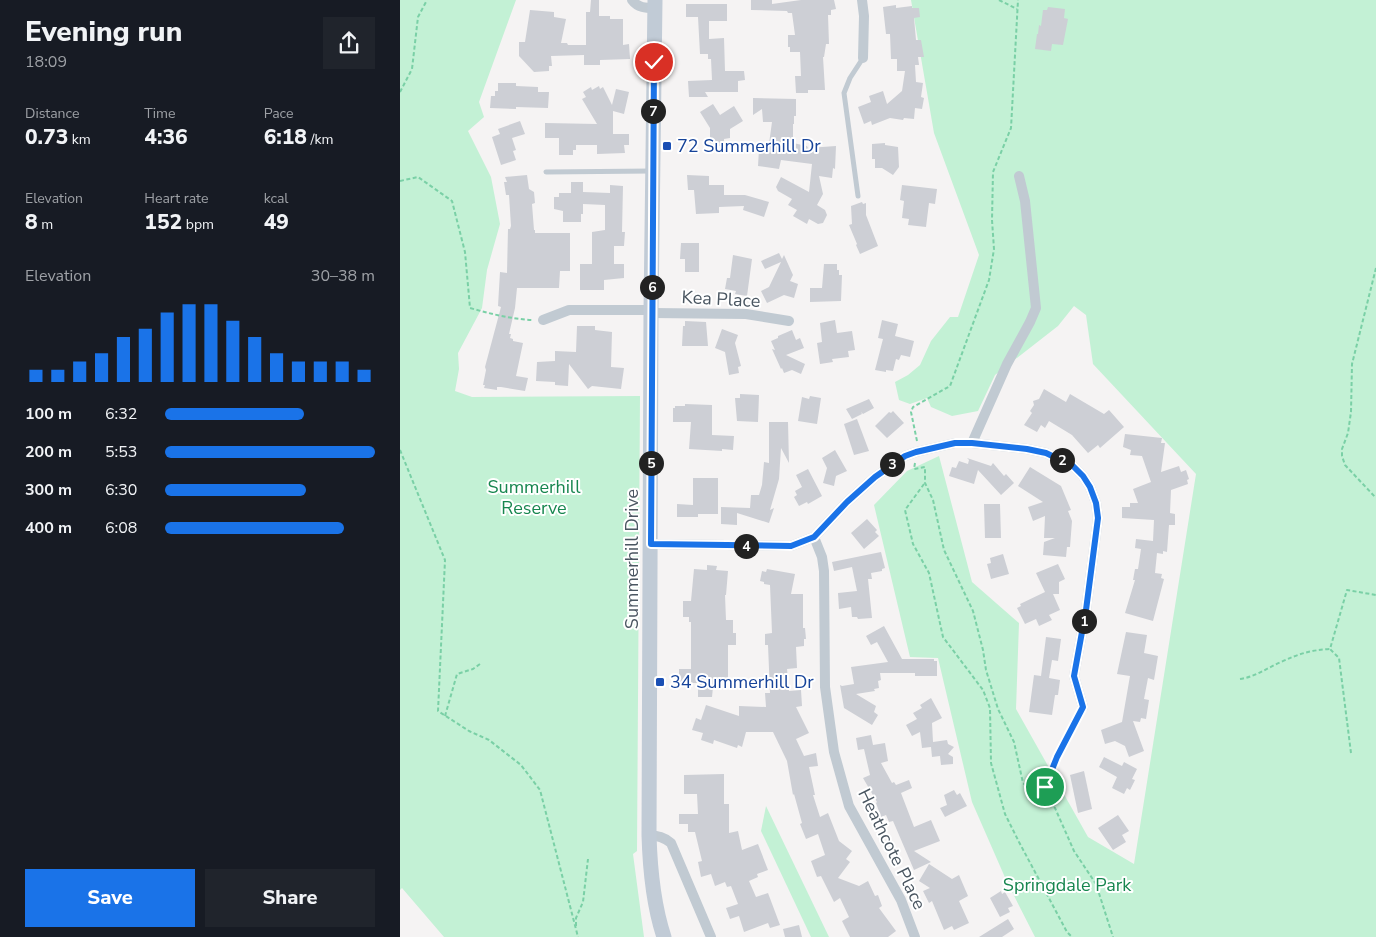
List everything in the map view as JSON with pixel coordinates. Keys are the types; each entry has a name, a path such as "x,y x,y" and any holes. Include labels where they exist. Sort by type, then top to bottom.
{"main road":[{"name":"Summerhill Drive","path":"654,4 649,836 653,890 664,937"}],"street":[{"path":"632,0 644,8 654,4"},
{"path":"862,0 864,16 863,58"},
{"path":"972,443 1007,364 1036,308 1024,201 1019,176"},
{"name":"Kea Place","path":"543,320 569,310 746,314 789,322"},
{"path":"651,544 791,546 814,537 847,502 875,477 905,456 955,443 1027,449 1046,453 1073,466 1090,487 1096,503 1098,518 1086,610 1074,676 1083,707"},
{"name":"Heathcote Place","path":"814,537 822,557 824,571 825,687 834,752 849,806 900,900 915,937"},
{"path":"649,836 660,836 672,843 711,937"}],"lane":[{"path":"858,196 844,94 850,78 863,58"},
{"path":"546,172 652,171"}],"path":[{"path":"400,92 412,69 418,17 427,0"},
{"path":"1000,0 1017,9"},
{"path":"916,452 917,437 911,412 913,407 950,386 989,280 994,249 992,220 993,172 1011,128 1018,0"},
{"path":"400,181 418,177 452,201 465,252 470,308 519,319 543,320"},
{"path":"1376,268 1352,364 1351,412 1348,432 1342,449 1342,456 1346,465 1376,498"},
{"path":"400,450 445,560 438,711 489,740 521,765 540,790 578,937"},
{"path":"914,469 925,468 925,483 933,500 944,550 973,611 986,670 998,710 1014,742 1023,783 1055,808 1074,852 1096,884 1113,937"},
{"path":"925,483 905,510 913,544 929,573 943,637 983,690 990,708 991,763 1006,814 1023,850 1072,937"},
{"path":"1330,649 1347,590 1376,595"},
{"path":"1240,678 1251,677 1311,650 1330,649 1339,658 1351,753"},
{"path":"445,716 457,674 473,669 480,664"},
{"path":"1044,800 1045,787 1057,757 1083,707"},
{"path":"575,928 576,918 582,902 588,859"}],"green space":[{"name":"Summerhill Reserve","path":"400,0 516,0 479,102 484,117 468,131 491,177 500,224 487,270 482,308 458,353 459,369 455,391 472,397 640,396 637,851 633,854 644,937 444,937 402,888 400,890"},
{"name":"Springdale Park","path":"911,0 1376,0 1376,937 1035,937 1007,882 972,802 938,658 910,657 874,505 907,471 939,456 972,582 1019,623 1016,709 1088,837 1134,864 1196,474 1093,364 1086,315 1074,306 1058,326 995,375 978,411 952,416 931,407 927,398 910,404 899,400 895,382 908,375 920,365 931,341 950,317 958,317 979,255 934,133"},
{"path":"766,806 829,937 811,937 761,831"}],"building":[{"path":"591,0 599,0 599,16 610,16 610,19 623,19 623,45 629,44 630,59 600,60 600,65 584,65 584,55 551,56 552,66 549,66 549,71 534,72 519,56 519,42 525,42 530,10 554,12 554,17 566,19 561,43 586,45 586,12 590,12"},
{"path":"751,0 772,0 772,4 801,0 834,0 836,9 831,10 831,15 828,15 829,44 826,44 823,57 825,90 808,90 808,93 796,93 795,76 801,76 800,52 790,52 790,47 788,47 788,35 795,35 792,13 787,11 751,10"},
{"path":"686,4 727,4 727,21 709,21 709,39 724,38 725,71 744,71 745,80 738,81 738,92 705,92 708,97 689,97 688,81 712,80 711,59 708,59 708,54 700,54 698,17 686,17"},
{"path":"896,5 896,8 912,6 912,8 919,8 920,17 914,18 916,40 921,40 924,57 918,57 919,65 915,65 916,82 923,83 921,97 924,98 922,109 915,108 914,119 890,118 872,125 871,121 864,124 858,107 871,102 869,96 883,91 887,104 902,91 905,71 897,71 897,59 891,59 890,34 886,34 883,7"},
{"path":"1048,7 1065,9 1064,18 1068,19 1063,45 1052,44 1051,51 1035,49 1043,10 1047,10"},
{"path":"498,83 516,83 516,86 538,87 538,92 549,92 548,108 490,108 491,96 495,96 495,91 498,91"},
{"path":"599,86 600,89 603,87 612,105 616,89 629,92 624,114 613,111 613,134 629,134 629,145 624,145 625,153 597,154 597,145 576,145 573,155 559,155 559,138 545,138 545,123 597,124 582,99 586,97 583,92 591,87 592,90"},
{"path":"753,98 796,99 793,143 807,146 808,148 836,146 835,169 833,168 832,178 819,176 823,194 817,205 825,210 827,215 823,223 818,224 809,219 807,224 793,216 797,210 788,205 792,199 778,191 776,187 781,177 809,192 812,164 781,160 779,169 758,166 759,149 768,151 772,122 763,122 762,109 753,115"},
{"path":"713,104 720,115 734,106 743,121 730,129 730,138 724,139 724,146 710,146 710,128 700,112"},
{"path":"520,121 525,134 512,138 516,150 513,151 516,160 501,165 492,137 500,134 498,129"},
{"path":"885,143 885,145 898,147 899,167 893,175 882,168 875,168 875,159 872,159 872,144"},
{"path":"527,175 529,189 534,192 535,203 532,204 535,233 570,233 570,271 560,271 559,288 517,288 509,334 511,334 510,338 513,341 523,343 516,376 528,378 525,391 501,387 497,387 497,390 484,388 485,367 501,307 498,306 500,272 507,273 508,229 511,226 509,195 506,195 504,182 507,182 505,177"},
{"path":"687,175 709,176 709,185 724,185 724,195 745,195 769,202 764,217 743,210 744,206 719,207 719,213 696,214 694,190 688,190"},
{"path":"571,182 583,182 583,192 610,193 610,185 623,186 622,232 625,232 624,246 614,246 614,264 624,264 624,278 604,280 604,290 580,290 580,264 592,264 592,232 605,230 605,205 583,204 581,222 563,222 563,211 554,209 554,197 559,197 559,193 571,193"},
{"path":"902,185 937,189 935,204 929,203 926,227 908,225 909,219 902,218 904,201 900,200"},
{"path":"862,202 863,204 866,203 866,215 878,246 860,254 849,225 852,224 851,206"},
{"path":"681,243 699,243 699,272 685,272 685,259 680,259"},
{"path":"779,253 782,259 784,255 793,275 790,281 798,284 794,298 784,295 767,303 761,291 769,287 781,262 765,269 761,261"},
{"path":"733,255 752,259 747,296 735,294 736,291 725,289 727,278 730,278"},
{"path":"824,264 837,264 839,275 842,275 841,301 810,302 810,288 822,288"},
{"path":"835,320 837,333 852,331 855,350 848,351 849,357 832,359 833,362 820,364 817,343 822,342 820,323"},
{"path":"882,320 898,324 895,336 914,341 910,357 901,355 899,360 896,359 893,371 875,370 883,339 878,338"},
{"path":"685,321 706,322 708,346 682,346"},
{"path":"577,326 595,326 595,330 612,332 611,367 624,368 621,389 592,386 588,389 569,364 568,386 555,385 555,382 536,381 537,362 555,361 555,351 576,352"},
{"path":"722,329 738,335 735,343 741,366 738,367 739,373 729,375 725,352 715,348"},
{"path":"792,330 796,340 800,338 804,348 786,355 805,364 801,374 792,370 784,373 772,349 775,350 771,341"},
{"path":"1044,389 1066,402 1070,394 1104,414 1109,410 1124,427 1100,448 1098,445 1088,453 1072,435 1049,421 1045,428 1041,425 1037,432 1024,425 1032,413 1030,411 1034,405 1033,401 1039,399"},
{"path":"740,394 759,395 758,422 737,421 735,398 740,398"},
{"path":"810,396 821,398 817,424 798,421 802,397 809,399"},
{"path":"869,399 874,408 863,414 861,412 862,414 852,419 846,409"},
{"path":"685,404 712,405 712,435 734,436 733,450 689,449 691,422 673,422 673,408 675,406 685,406"},
{"path":"893,411 904,423 887,438 875,426 889,412"},
{"path":"857,419 869,451 854,455 844,424"},
{"path":"769,422 788,422 789,463 781,448 779,479 770,510 774,508 769,523 737,513 737,525 721,524 721,507 750,508 751,495 759,495 764,462 769,463"},
{"path":"1125,434 1162,438 1161,443 1165,443 1161,472 1179,466 1181,472 1186,470 1189,479 1187,480 1188,484 1171,490 1170,513 1175,514 1175,525 1169,525 1167,552 1163,551 1163,554 1157,553 1155,573 1162,574 1161,578 1164,579 1153,621 1125,613 1135,580 1133,580 1135,569 1138,569 1141,549 1135,548 1136,539 1153,541 1154,520 1122,518 1122,507 1130,507 1130,503 1138,503 1133,489 1151,482 1142,456 1130,455 1131,450 1123,447"},
{"path":"835,450 847,471 836,476 834,486 823,483 827,468 822,458"},
{"path":"967,458 991,466 993,463 1004,476 1006,474 1014,483 1001,495 978,470 974,484 949,476 952,467 956,468 959,461 968,464 969,460"},
{"path":"1030,467 1061,486 1071,510 1068,511 1072,521 1070,547 1067,547 1066,557 1043,555 1044,542 1055,538 1044,538 1045,516 1033,521 1028,507 1043,502 1018,486"},
{"path":"808,469 822,496 808,504 807,502 799,506 794,497 797,495 795,491 802,487 796,475"},
{"path":"693,478 718,478 718,514 698,514 698,517 677,517 677,504 693,505"},
{"path":"984,504 1000,504 1001,538 985,538"},
{"path":"867,519 877,530 875,532 879,536 864,549 851,533"},
{"path":"881,552 885,568 882,571 871,573 872,579 868,579 872,618 858,619 857,617 852,617 851,607 839,609 838,593 857,591 852,567 834,571 832,562"},
{"path":"1003,554 1009,574 991,579 987,564 991,563 990,558"},
{"path":"1058,564 1065,579 1059,582 1059,594 1053,594 1060,610 1049,615 1052,620 1039,626 1036,619 1025,624 1017,608 1021,606 1020,604 1045,592 1036,573"},
{"path":"707,565 717,566 716,570 728,571 725,595 726,620 733,620 733,633 736,633 736,645 728,645 728,687 713,687 712,697 698,697 698,683 679,683 679,669 691,669 691,622 689,622 689,617 683,617 683,601 691,601 694,569 707,570"},
{"path":"767,569 795,574 791,594 803,594 803,628 805,628 806,639 804,639 804,646 796,647 797,668 787,669 789,691 801,690 802,706 796,707 809,733 796,739 804,756 816,753 818,766 809,767 815,795 813,795 820,817 828,813 839,841 852,851 846,859 850,862 838,878 859,886 868,881 875,896 878,895 882,906 879,908 896,931 888,937 850,937 842,921 849,917 840,898 834,902 821,876 817,877 811,861 825,855 818,834 806,839 800,824 802,823 793,795 787,761 773,732 746,732 742,747 738,745 737,748 714,740 713,744 701,740 703,733 692,730 696,718 701,720 706,705 739,716 739,706 766,707 765,693 770,693 768,645 765,645 765,634 772,633 770,585 760,581 762,571 766,572"},
{"path":"884,626 902,659 934,659 934,661 937,661 937,676 915,676 915,673 880,673 879,688 874,689 875,691 856,694 876,706 874,712 878,715 872,725 844,708 840,685 854,684 851,667 888,662 877,642 871,645 866,636"},
{"path":"1126,632 1147,635 1144,653 1158,656 1154,680 1148,678 1144,699 1149,700 1146,719 1141,718 1140,722 1133,721 1144,751 1129,757 1125,746 1115,741 1105,744 1101,730 1122,722 1130,676 1117,674"},
{"path":"1046,637 1061,639 1058,661 1052,660 1049,678 1060,680 1058,695 1055,695 1052,715 1029,712 1034,675 1041,676"},
{"path":"931,698 942,718 932,723 933,742 947,740 948,744 954,747 948,754 953,757 953,764 941,765 940,756 932,757 931,747 922,748 920,732 912,736 906,725 917,719 913,713 922,708 920,705"},
{"path":"871,735 873,745 885,743 888,761 881,763 892,783 894,782 896,785 909,780 912,788 901,793 914,827 931,820 940,841 914,851 931,862 914,870 893,821 889,822 886,815 881,817 877,802 863,778 870,775 864,749 858,750 856,738"},
{"path":"1104,757 1122,766 1124,762 1137,769 1132,779 1135,780 1130,790 1127,788 1124,794 1112,788 1117,777 1099,767"},
{"path":"1084,771 1092,809 1078,813 1070,775"},
{"path":"724,774 724,804 729,804 729,833 738,831 742,850 758,844 768,870 757,874 758,877 749,881 756,897 768,893 780,925 770,928 768,923 744,932 739,916 730,919 726,908 738,904 731,886 727,887 725,882 715,886 711,874 701,877 698,862 702,861 695,832 688,832 688,824 679,824 679,814 698,814 697,794 684,794 684,775"},
{"path":"954,790 957,795 960,793 967,806 945,817 940,808 947,805 944,795"},
{"path":"1118,815 1129,831 1122,835 1126,842 1113,850 1098,828"},
{"path":"929,864 952,879 959,875 968,896 959,901 969,923 954,930 952,926 944,930 932,901 929,903 923,891 930,888 919,881"},
{"path":"1001,891 1002,894 1005,892 1013,906 1008,908 1010,912 1000,917 990,898"},
{"path":"1008,919 1014,929 1002,937 979,937"},
{"path":"799,925 802,937 785,937 783,929"}],"place":[{"name":"72 Summerhill Dr","path":"667,146"},
{"name":"34 Summerhill Dr","path":"660,682"}],"route":[{"path":"654,62 651,544 791,546 814,537 847,502 891,465 905,456 935,446 972,443 1027,449 1046,453 1073,466 1090,487 1096,503 1098,518 1086,610 1074,676 1083,707 1057,757 1045,787"}]}
